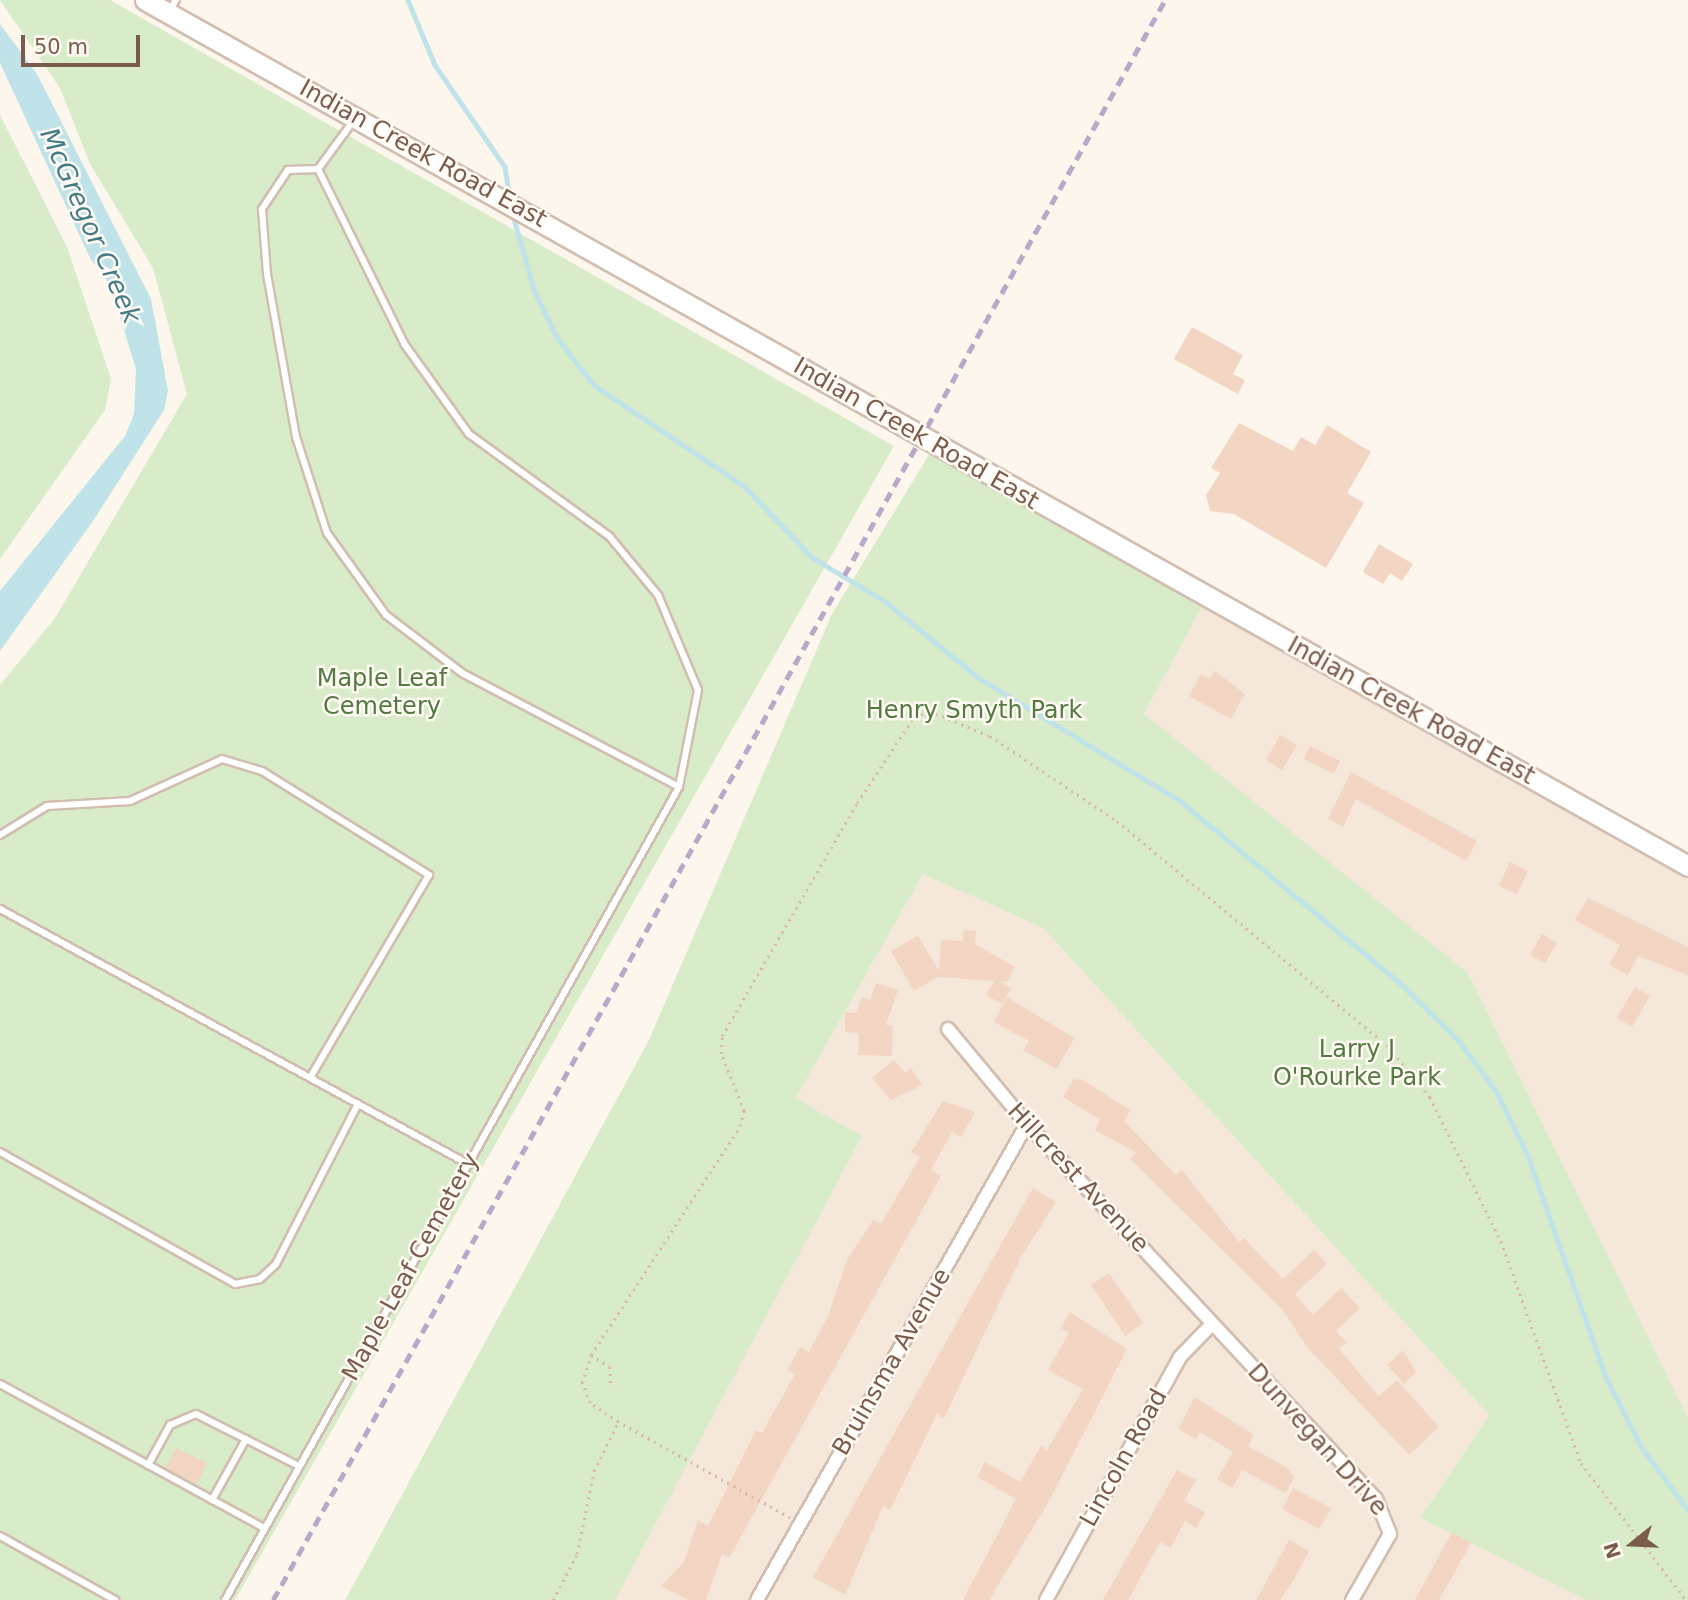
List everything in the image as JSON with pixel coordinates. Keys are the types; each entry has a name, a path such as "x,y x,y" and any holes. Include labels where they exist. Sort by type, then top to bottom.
{"main road":[{"name":"Indian Creek Road East","path":"145,0 172,6 356,116 1688,866"}],"street":[{"name":"Hillcrest Avenue","path":"948,1029 1027,1124 1212,1324"},
{"name":"Bruinsma Avenue","path":"757,1600 1027,1124"},
{"name":"Lincoln Road","path":"1045,1600 1180,1357 1212,1324"},
{"name":"Dunvegan Drive","path":"1212,1324 1389,1519 1390,1534 1352,1600"}],"lane":[{"path":"356,116 318,169 288,170 262,209 296,437 327,533 386,615 462,673 679,787"},
{"name":"Maple Leaf Cemetery","path":"225,1600 679,787 698,690 659,595 609,536 469,433 405,345 318,169"},
{"path":"0,835 47,806 130,802 222,759 262,771 429,874 310,1078"},
{"path":"0,909 468,1164"},
{"path":"0,1152 235,1284 260,1279 276,1264 359,1104"},
{"path":"0,1384 264,1528"},
{"path":"148,1465 170,1424 182,1416 196,1414 299,1466"},
{"path":"212,1500 246,1439"},
{"path":"0,1536 115,1600"}],"path":[{"path":"800,1524 618,1422 583,1395 591,1355 740,1126 744,1111 721,1054 722,1036 914,717 948,714 1116,821 1390,1047 1430,1097 1501,1241 1581,1463 1686,1600"},
{"path":"591,1355 611,1367 611,1388"},
{"path":"553,1600 577,1553 594,1471 618,1422"}],"shaded area":[{"path":"1203,605 1688,875 1688,1418 1601,1244 1144,714"},
{"path":"923,874 1043,928 1489,1415 1420,1518 1587,1600 611,1600 862,1136 796,1098"}],"green space":[{"name":"Maple Leaf Cemetery","path":"0,0 110,0 894,446 235,1600 0,1600 0,685 55,618 187,394 153,268 90,164 60,88"},
{"path":"0,115 67,247 111,379 105,410 0,559"},
{"name":"Henry Smyth Park","path":"930,453 1203,605 1144,714 1468,973 1688,1418 1688,1600 1587,1600 1420,1518 1489,1415 1043,928 923,874 796,1098 862,1136 615,1600 345,1600 649,1040 832,614"}],"water":[{"name":"McGregor Creek","path":"0,24 37,74 151,299 168,391 164,410 93,521 0,651 0,591 125,436 134,414 136,369 110,285 90,258 0,63"}],"building":[{"path":"1192,327 1243,355 1233,374 1245,380 1238,394 1174,359"},
{"path":"1239,423 1293,451 1301,437 1315,445 1327,425 1371,452 1347,493 1364,503 1326,568 1234,514 1210,511 1206,495 1220,473 1211,468"},
{"path":"1379,544 1413,564 1402,581 1390,573 1383,584 1363,572"},
{"path":"1215,671 1245,694 1231,719 1189,696 1201,674 1210,679"},
{"path":"1280,735 1297,745 1282,770 1266,760"},
{"path":"1310,746 1340,761 1334,774 1304,759"},
{"path":"1351,772 1477,841 1466,861 1356,799 1343,827 1328,819"},
{"path":"1510,862 1528,871 1517,894 1499,886"},
{"path":"1588,898 1688,947 1688,975 1638,956 1628,975 1609,965 1620,945 1575,920"},
{"path":"963,930 976,931 975,944 1015,967 1007,982 1000,981 1011,988 1002,1004 986,995 994,981 938,977 914,991 891,951 918,936 939,971 941,940 963,941"},
{"path":"1542,934 1557,943 1545,963 1530,955"},
{"path":"876,983 898,990 886,1025 893,1026 892,1056 858,1055 859,1033 845,1032 845,1012 856,1013 862,997 870,1000"},
{"path":"1635,987 1650,996 1632,1027 1617,1018"},
{"path":"1007,997 1074,1038 1057,1069 1023,1050 1029,1041 994,1022"},
{"path":"894,1060 905,1073 911,1068 922,1085 891,1100 872,1078"},
{"path":"1081,1079 1130,1110 1124,1121 1176,1175 1182,1170 1239,1242 1244,1238 1283,1279 1314,1250 1327,1264 1295,1294 1313,1315 1341,1288 1360,1308 1336,1331 1346,1342 1339,1349 1379,1396 1397,1380 1439,1427 1409,1455 1307,1347 1282,1309 1130,1159 1137,1153 1095,1130 1100,1120 1063,1097 1073,1080"},
{"path":"943,1101 975,1112 961,1137 952,1132 931,1170 941,1176 729,1558 722,1554 706,1600 688,1600 661,1586 684,1562 698,1520 708,1526 756,1430 762,1433 795,1374 787,1370 800,1347 809,1352 828,1316 847,1260 873,1220 881,1224 920,1157 911,1152"},
{"path":"1033,1188 1056,1202 1021,1257 944,1418 937,1414 890,1510 883,1506 845,1595 813,1577"},
{"path":"1109,1273 1143,1323 1125,1336 1091,1285"},
{"path":"1070,1312 1127,1349 1048,1503 989,1600 963,1600 1016,1499 977,1477 985,1462 1020,1482 1041,1446 1047,1450 1083,1389 1048,1370 1069,1333 1061,1328"},
{"path":"1403,1350 1416,1372 1404,1384 1387,1365"},
{"path":"1195,1397 1254,1435 1248,1446 1286,1467 1295,1477 1285,1493 1242,1470 1232,1488 1217,1479 1233,1452 1200,1432 1196,1439 1178,1429"},
{"path":"176,1448 207,1463 197,1484 166,1468"},
{"path":"1177,1470 1196,1480 1184,1501 1205,1512 1196,1528 1185,1521 1171,1548 1160,1542 1128,1600 1103,1600"},
{"path":"1293,1488 1331,1508 1319,1529 1282,1509"},
{"path":"1452,1532 1471,1543 1439,1600 1415,1600"},
{"path":"1289,1540 1309,1551 1293,1581 1280,1600 1256,1600"}],"waterway":[{"path":"408,0 435,65 505,167 510,199"},
{"path":"513,215 535,292 558,339 594,385 743,485 813,558 886,602 979,678 1179,800 1398,981 1459,1041 1496,1091 1527,1153 1606,1377 1642,1448 1688,1510"}],"railway":[{"path":"273,1600 1165,0"}],"park label":[{"name":"Larry J O'Rourke Park","path":"1357,1064"}]}
